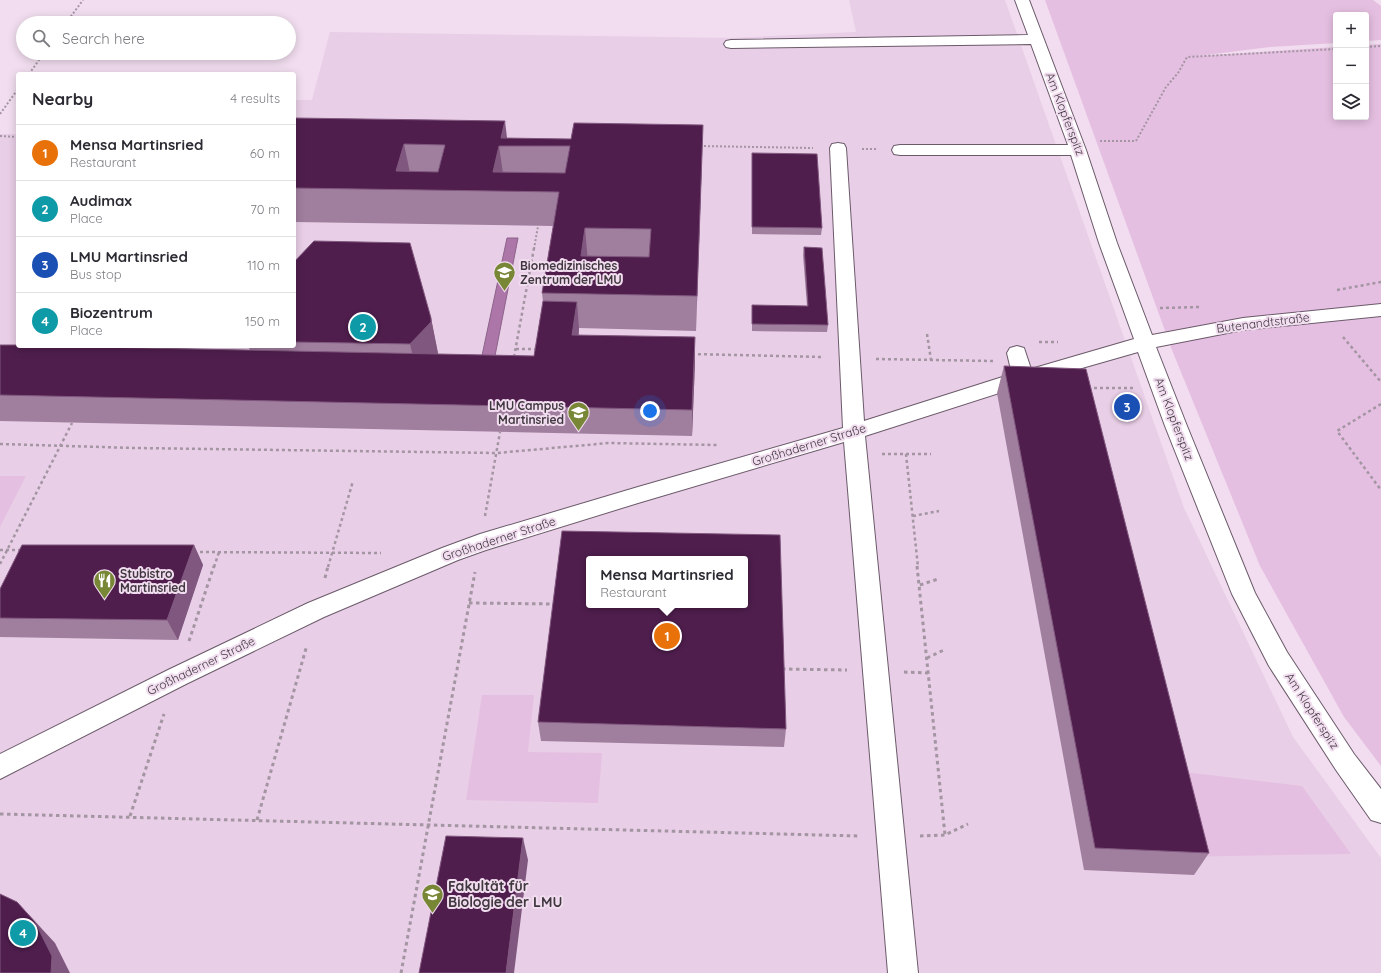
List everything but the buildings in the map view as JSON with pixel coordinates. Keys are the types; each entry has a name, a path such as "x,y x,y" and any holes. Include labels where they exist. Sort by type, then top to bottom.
{"street":[{"name":"Am Klopferspitz","path":"1022,0 1077,146 1108,243 1162,388 1244,594 1278,659 1345,762 1381,811"},
{"path":"731,44 1037,39"},
{"path":"900,150 1077,146"},
{"path":"838,148 855,443 903,973"},
{"name":"Butenandtstraße","path":"1146,343 1179,335 1243,324 1381,310"},
{"name":"Großhaderner Straße","path":"0,767 176,677 316,610 450,554 480,544 855,443 1020,364 1146,343"}],"path":[{"path":"71,16 83,0"},
{"path":"1369,47 1381,46"},
{"path":"1077,146 1136,141 1166,87 1178,73 1187,57 1333,49"},
{"path":"30,72 39,60"},
{"path":"0,114 16,92"},
{"path":"0,136 16,137"},
{"path":"696,146 900,150"},
{"path":"513,362 538,226"},
{"path":"1324,315 1381,382"},
{"path":"927,334 931,360"},
{"path":"1038,342 1060,342"},
{"path":"516,349 543,350"},
{"path":"686,353 1020,364"},
{"path":"1081,388 1162,388"},
{"path":"1381,404 1338,431 1381,490"},
{"path":"0,564 72,423"},
{"path":"401,973 500,432"},
{"path":"0,444 497,453 609,443 719,445"},
{"path":"855,443 906,454 931,454"},
{"path":"906,454 945,835"},
{"path":"257,820 353,481"},
{"path":"913,516 939,511"},
{"path":"0,550 23,550"},
{"path":"189,552 387,554"},
{"path":"920,585 938,579"},
{"path":"469,603 558,604"},
{"path":"927,658 946,649"},
{"path":"0,814 890,836 945,835 968,824"}],"shaded area":[{"name":"LMU Campus Martinsried","path":"849,0 1005,0 1184,508 1293,737 1381,858 1381,973 0,973 0,134 16,134 16,348 296,348 296,100 312,100 330,32 730,38 856,32"},
{"path":"1045,0 1373,0 1381,6 1381,40 1369,41 1369,12 1333,12 1333,43 1270,47 1198,56 1333,47 1333,120 1369,120 1369,45 1381,44 1381,766 1344,717 1260,566 1172,350"},
{"path":"507,238 518,238 493,366 480,365"},
{"path":"0,476 26,476 0,527"},
{"path":"482,695 534,695 528,752 602,753 598,803 466,800"},
{"path":"1151,768 1302,786 1351,854 1173,857"}],"place":[{"name":"Biomedizinisches Zentrum der LMU","path":"504,292"},
{"name":"Audimax","path":"363,327"},
{"name":"LMU Martinsried","path":"1127,407"},
{"name":"LMU Campus Martinsried","path":"579,432"},
{"name":"Stubistro Martinsried","path":"104,600"},
{"name":"Mensa Martinsried","path":"667,636"},
{"name":"Fakultät für Biologie der LMU","path":"433,914"},
{"name":"Biozentrum","path":"23,933"}]}
